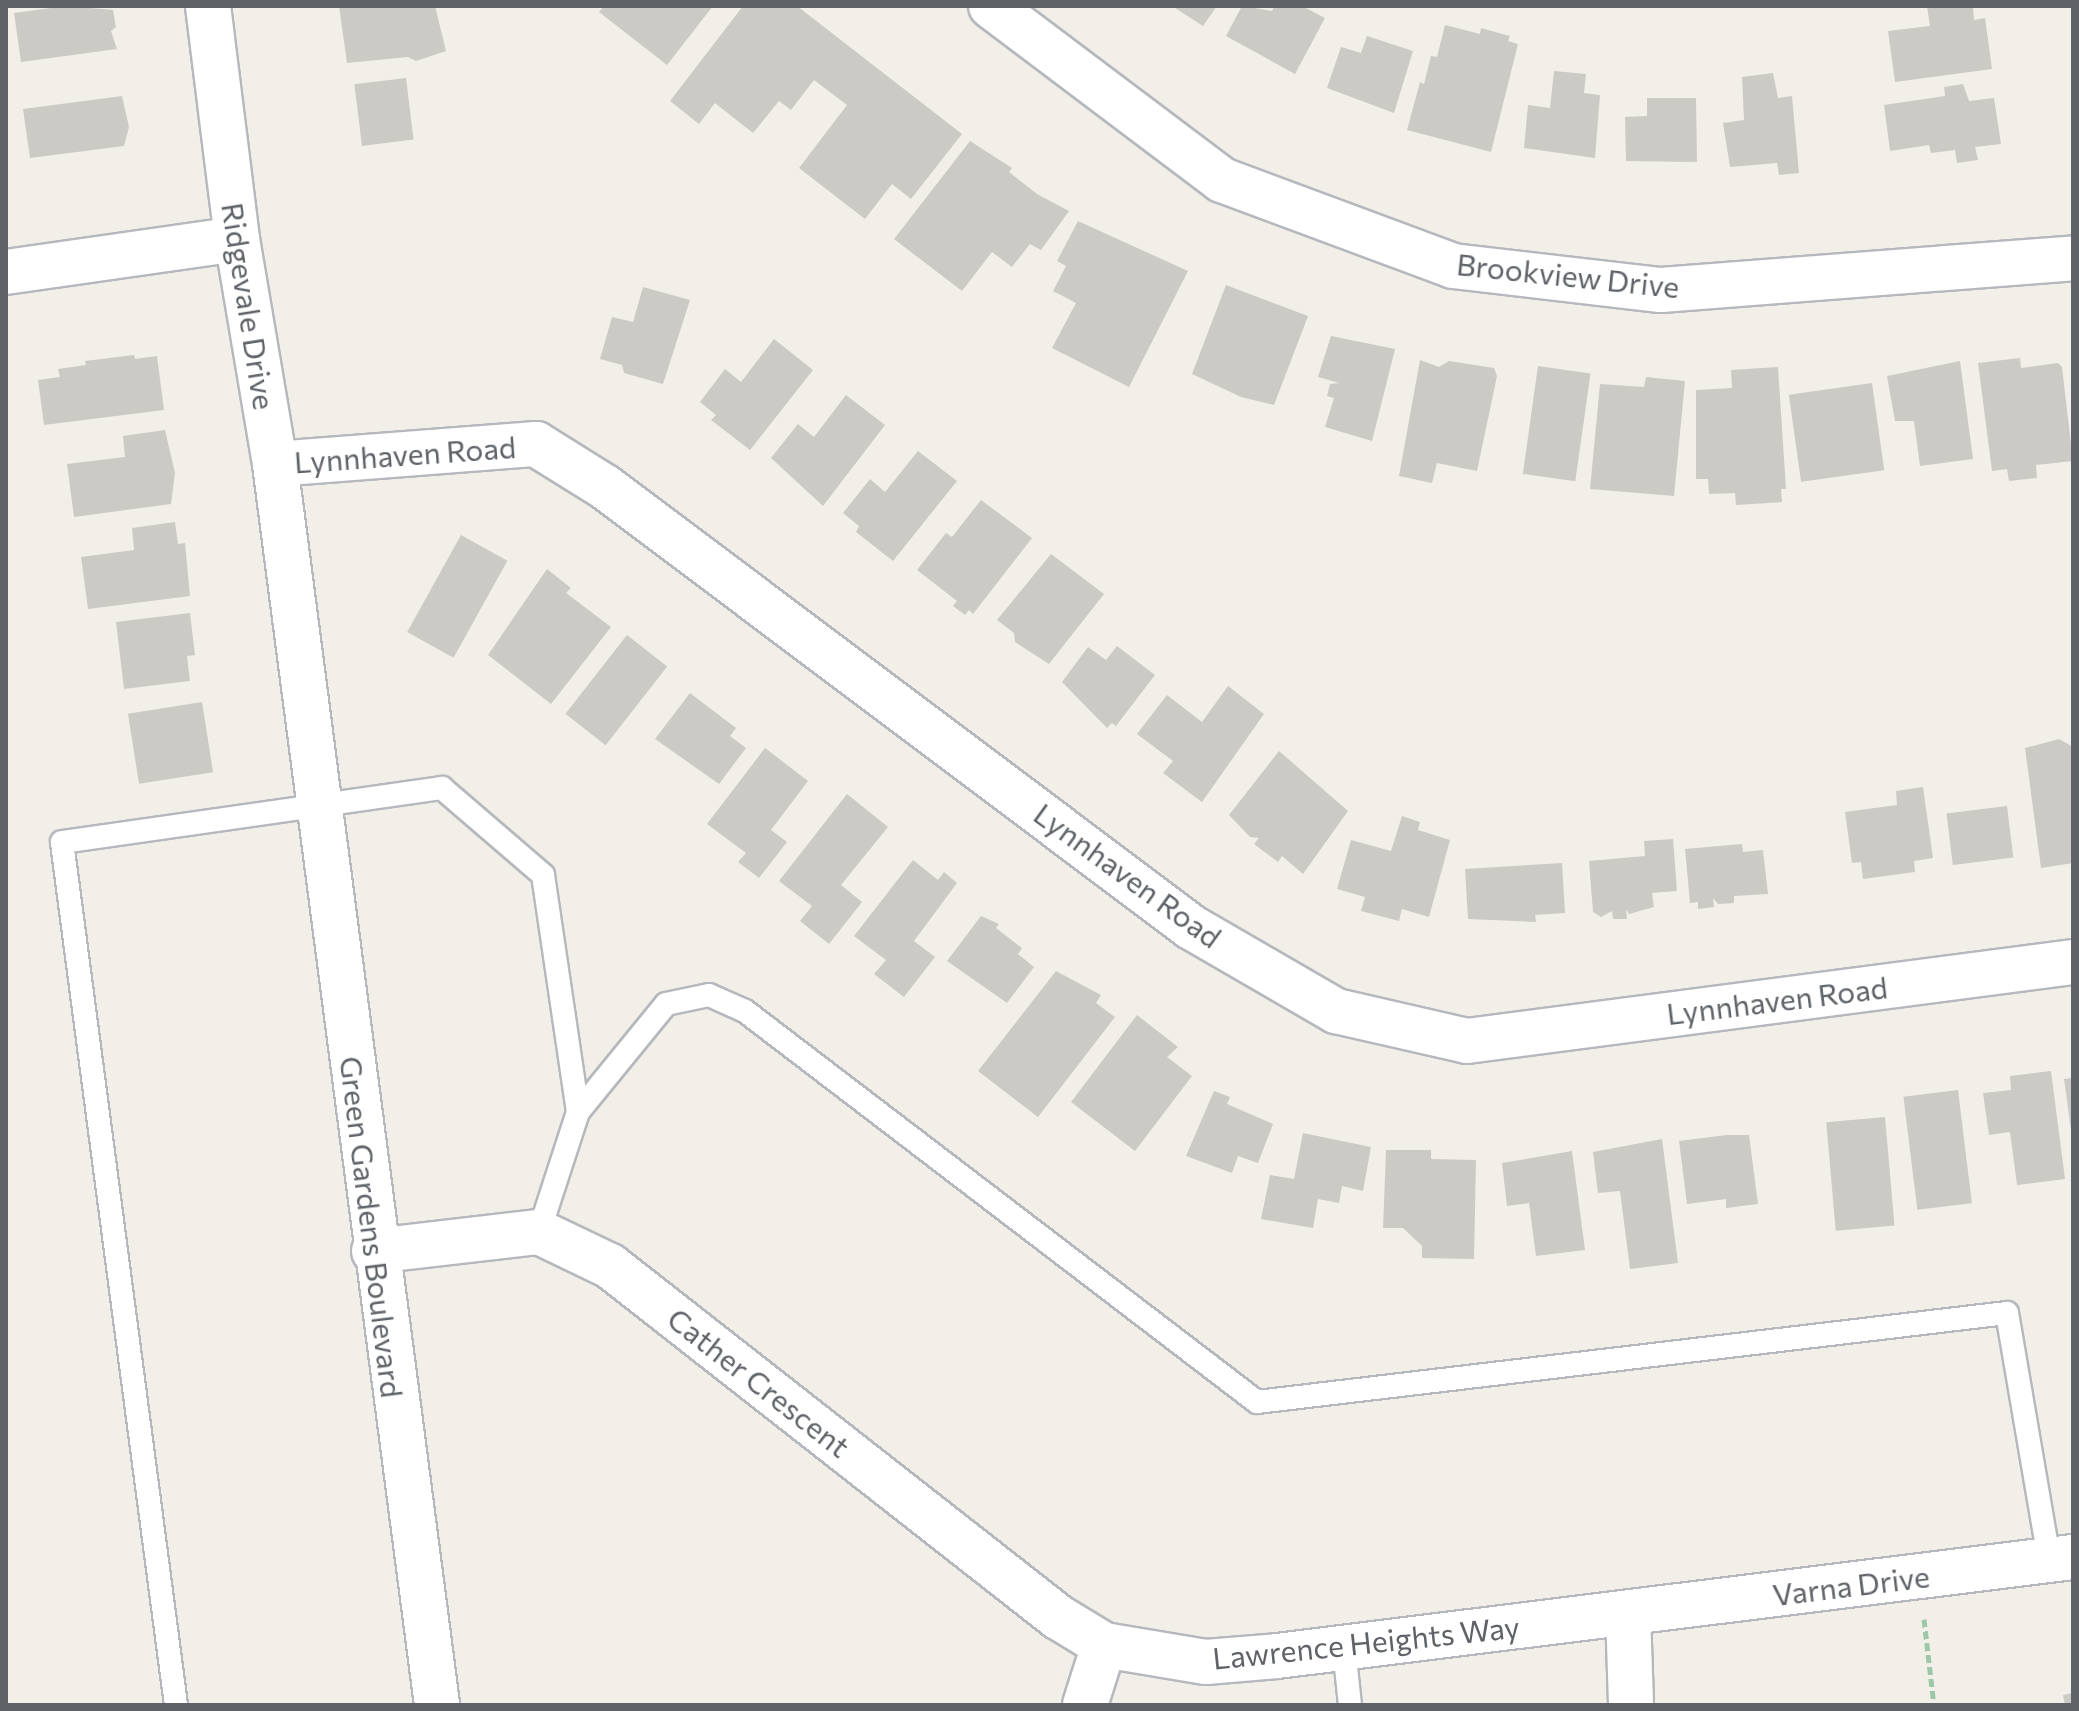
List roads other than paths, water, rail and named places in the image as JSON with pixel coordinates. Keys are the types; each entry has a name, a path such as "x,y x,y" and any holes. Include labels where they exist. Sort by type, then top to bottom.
{"street":[{"name":"Ridgevale Drive","path":"208,6 237,239 275,464 313,747"},
{"name":"Brookview Drive","path":"991,6 1222,180 1453,266 1661,290 2073,258"},
{"path":"6,272 237,239"},
{"name":"Lynnhaven Road","path":"275,464 536,444 618,497 1191,927 1336,1011 1467,1041 2073,962"},
{"name":"Green Gardens Boulevard","path":"313,747 374,1251 437,1705"},
{"path":"374,1251 539,1232"},
{"name":"Cather Crescent","path":"539,1232 610,1266 1058,1617 1104,1645"},
{"name":"Varna Drive","path":"1628,1613 2061,1558"},
{"path":"1628,1613 1631,1705"},
{"name":"Lawrence Heights Way","path":"1104,1645 1206,1662 1628,1613"},
{"path":"1085,1705 1104,1645"}],"lane":[{"path":"176,1705 62,842 442,788 543,875 578,1112"},
{"path":"539,1232 578,1112 666,1004 709,995 745,1011 1257,1402 2007,1313 2061,1558"},
{"path":"1344,1648 1350,1705"}]}
